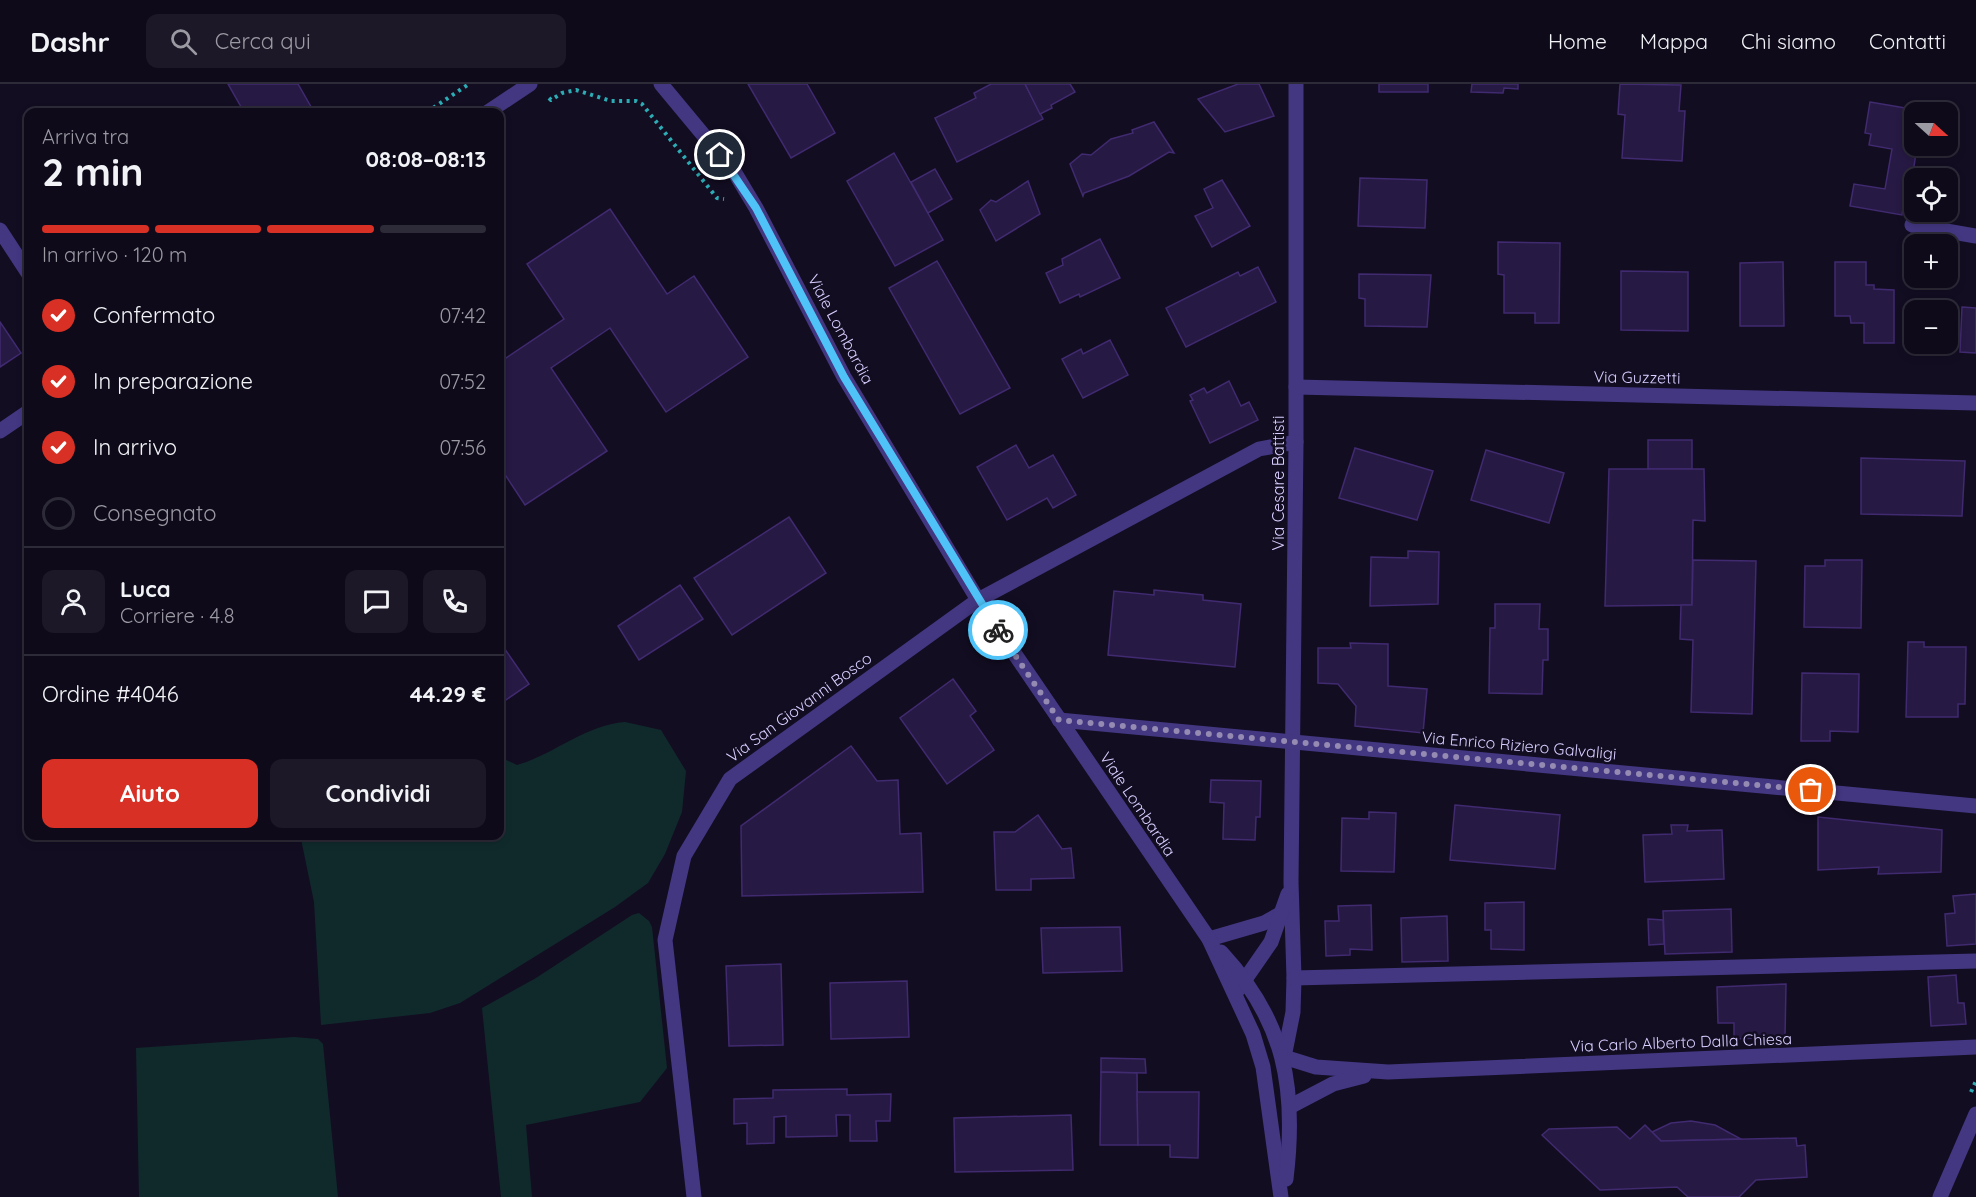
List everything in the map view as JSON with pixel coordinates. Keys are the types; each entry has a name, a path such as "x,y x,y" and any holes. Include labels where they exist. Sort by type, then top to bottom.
{"street":[{"path":"494,108 530,84"},
{"name":"Viale Lombardia","path":"661,84 735,173 844,377 978,600 1209,939 1245,981 1266,1014 1284,1057 1290,1106 1282,1197"},
{"name":"Via Cesare Battisti","path":"1284,1057 1292,1020 1294,978 1291,882 1296,442 1296,84"},
{"path":"1912,225 1976,236"},
{"path":"0,230 24,267"},
{"name":"Via Guzzetti","path":"1296,387 1976,403"},
{"path":"0,431 24,415"},
{"path":"978,600 1259,449 1296,442"},
{"name":"Via San Giovanni Bosco","path":"694,1197 665,940 684,856 730,779 978,600"},
{"name":"Via Enrico Riziero Galvaligi","path":"1059,720 1976,806"},
{"name":"Via Cesare Battisti","path":"1235,994 1271,942 1291,882"},
{"path":"1209,939 1264,923 1282,913"},
{"name":"Viale Lombardia","path":"1209,939 1235,994 1263,1067 1282,1197"},
{"path":"1294,978 1976,961"},
{"name":"Via Carlo Alberto Dalla Chiesa","path":"1284,1057 1316,1067 1388,1072 1976,1047"},
{"name":"Via Carlo Alberto Dalla Chiesa","path":"1290,1106 1341,1081 1388,1072"},
{"path":"1940,1197 1976,1114"}],"path":[{"path":"433,108 469,84"},
{"path":"551,100 562,93 576,90 611,101 636,101 642,104 717,198 727,200"}],"green space":[{"path":"625,722 661,730 686,771 682,812 665,854 648,883 615,907 460,1003 430,1013 321,1025 314,902 301,840 504,840 504,759 517,765 610,724"},
{"path":"639,913 649,921 652,927 667,1068 640,1102 526,1125 532,1197 501,1197 482,1008 536,978 632,915"},
{"path":"294,1037 318,1039 323,1044 338,1197 139,1197 136,1048"}],"building":[{"path":"228,84 298,84 312,108 242,108"},
{"path":"748,84 807,84 835,133 791,158"},
{"path":"991,84 1025,84 1043,119 957,162 935,118 976,98 974,93"},
{"path":"1025,84 1070,84 1075,92 1040,114"},
{"path":"1238,84 1259,84 1274,116 1225,132 1198,99"},
{"path":"1379,84 1428,84 1428,92 1379,92"},
{"path":"1472,84 1518,84 1518,89 1504,88 1503,93 1471,92"},
{"path":"1620,84 1681,85 1679,111 1685,111 1682,161 1622,158 1625,115 1618,114"},
{"path":"1870,102 1904,108 1904,156 1916,156 1914,168 1904,168 1902,215 1850,206 1854,184 1885,189 1892,149 1869,145 1871,134 1865,133"},
{"path":"1154,122 1174,153 1169,152 1129,176 1084,193 1083,196 1070,164 1082,154 1091,155 1111,139 1133,133 1132,130"},
{"path":"894,153 943,240 895,266 847,181"},
{"path":"935,169 952,199 928,213 911,182"},
{"path":"1360,178 1427,180 1425,228 1358,226"},
{"path":"1222,180 1250,226 1212,247 1195,216 1213,208 1204,189"},
{"path":"1028,181 1040,214 996,241 980,210 991,200 996,202"},
{"path":"610,209 667,294 694,276 748,357 666,412 610,328 551,368 607,451 525,505 504,473 504,359 564,319 527,264"},
{"path":"1100,239 1120,278 1080,297 1079,294 1060,303 1046,273 1063,265 1062,259"},
{"path":"1498,242 1560,243 1559,323 1535,323 1535,313 1504,313 1504,275 1498,274"},
{"path":"937,261 1010,388 960,414 889,288"},
{"path":"1783,262 1784,326 1740,326 1740,263"},
{"path":"1835,262 1866,262 1866,285 1874,285 1874,289 1894,290 1894,343 1864,343 1864,323 1851,323 1850,316 1835,316"},
{"path":"1258,267 1276,302 1186,347 1166,308 1238,272 1240,276"},
{"path":"1621,271 1688,272 1688,331 1621,330"},
{"path":"1359,274 1431,275 1427,327 1365,326 1365,299 1359,298"},
{"path":"1962,307 1976,308 1976,353 1960,352"},
{"path":"0,322 21,353 0,367"},
{"path":"1110,340 1128,375 1083,398 1062,359 1081,349 1083,354"},
{"path":"1229,381 1241,406 1249,402 1258,420 1210,443 1190,401 1193,400 1190,395 1204,388 1207,393"},
{"path":"1648,440 1692,440 1692,469 1648,469"},
{"path":"1016,445 1029,468 1053,455 1076,495 1053,508 1047,498 1007,520 977,467"},
{"path":"1355,448 1433,471 1417,520 1339,498"},
{"path":"1486,450 1564,473 1549,523 1471,500"},
{"path":"1861,458 1965,461 1962,516 1861,514"},
{"path":"1609,469 1704,469 1705,521 1693,520 1692,605 1605,606"},
{"path":"789,517 826,573 732,635 694,578"},
{"path":"1408,551 1439,552 1438,604 1370,606 1371,557 1408,558"},
{"path":"1693,560 1756,561 1752,714 1691,712 1693,640 1680,639 1681,605 1692,605"},
{"path":"1825,560 1862,560 1861,628 1804,627 1805,566 1825,566"},
{"path":"680,585 703,619 639,660 618,626"},
{"path":"1154,590 1203,595 1203,600 1241,604 1235,667 1108,655 1114,591 1154,595"},
{"path":"1495,604 1540,604 1539,629 1548,629 1548,660 1543,660 1542,694 1489,693 1490,628 1495,628"},
{"path":"1908,642 1924,642 1924,647 1966,647 1965,704 1958,704 1958,717 1906,717"},
{"path":"1350,643 1388,644 1388,686 1427,689 1423,733 1355,726 1356,706 1338,684 1318,683 1318,648 1351,648"},
{"path":"504,648 529,684 504,701"},
{"path":"1802,673 1859,674 1858,732 1830,731 1830,741 1801,741"},
{"path":"953,679 976,711 970,716 994,750 947,784 900,718"},
{"path":"851,746 877,781 898,780 900,834 921,833 923,892 742,896 741,826"},
{"path":"1211,780 1261,781 1260,817 1256,817 1255,840 1223,839 1224,803 1210,802"},
{"path":"1455,805 1560,815 1555,869 1450,860"},
{"path":"1369,812 1396,813 1394,872 1341,871 1342,818 1369,819"},
{"path":"1038,815 1062,849 1071,848 1074,878 1031,879 1031,890 996,890 994,832 1015,832"},
{"path":"1818,817 1942,830 1941,872 1878,874 1879,867 1818,870"},
{"path":"1671,825 1688,825 1687,831 1722,830 1724,879 1645,882 1643,835 1672,834"},
{"path":"1976,894 1976,944 1947,946 1945,914 1955,913 1953,896"},
{"path":"1524,902 1524,950 1491,949 1491,930 1485,930 1485,903"},
{"path":"1371,905 1372,950 1350,949 1350,955 1326,956 1325,921 1339,921 1338,906"},
{"path":"1731,909 1732,952 1665,954 1663,911"},
{"path":"1447,916 1448,961 1402,962 1401,918"},
{"path":"1648,919 1663,920 1664,944 1649,945"},
{"path":"1120,927 1122,971 1043,973 1041,928"},
{"path":"781,964 783,1045 729,1046 726,966"},
{"path":"1956,975 1958,1003 1964,1003 1966,1024 1931,1026 1928,977"},
{"path":"907,981 909,1037 831,1039 830,983"},
{"path":"1786,984 1785,1037 1734,1039 1734,1023 1718,1023 1717,987"},
{"path":"1101,1058 1145,1059 1146,1073 1101,1072"},
{"path":"1101,1072 1137,1073 1138,1145 1100,1145"},
{"path":"847,1089 847,1095 891,1094 890,1121 876,1121 877,1141 850,1141 850,1115 836,1115 837,1136 786,1137 786,1116 774,1117 774,1143 747,1144 747,1123 734,1124 734,1099 773,1098 773,1090"},
{"path":"1137,1092 1199,1092 1198,1158 1170,1157 1170,1145 1138,1145"},
{"path":"1071,1115 1073,1170 955,1172 954,1118"},
{"path":"1691,1121 1715,1125 1741,1139 1661,1141 1652,1132 1671,1123"},
{"path":"1645,1125 1661,1141 1796,1138 1797,1146 1805,1145 1807,1177 1756,1180 1739,1197 1688,1197 1677,1187 1600,1190 1542,1135 1549,1129 1617,1127 1630,1139"}],"way so far":[{"path":"998,630 1059,720 1811,790"}],"route":[{"path":"720,155 735,173 756,208 844,377 998,630"}]}
